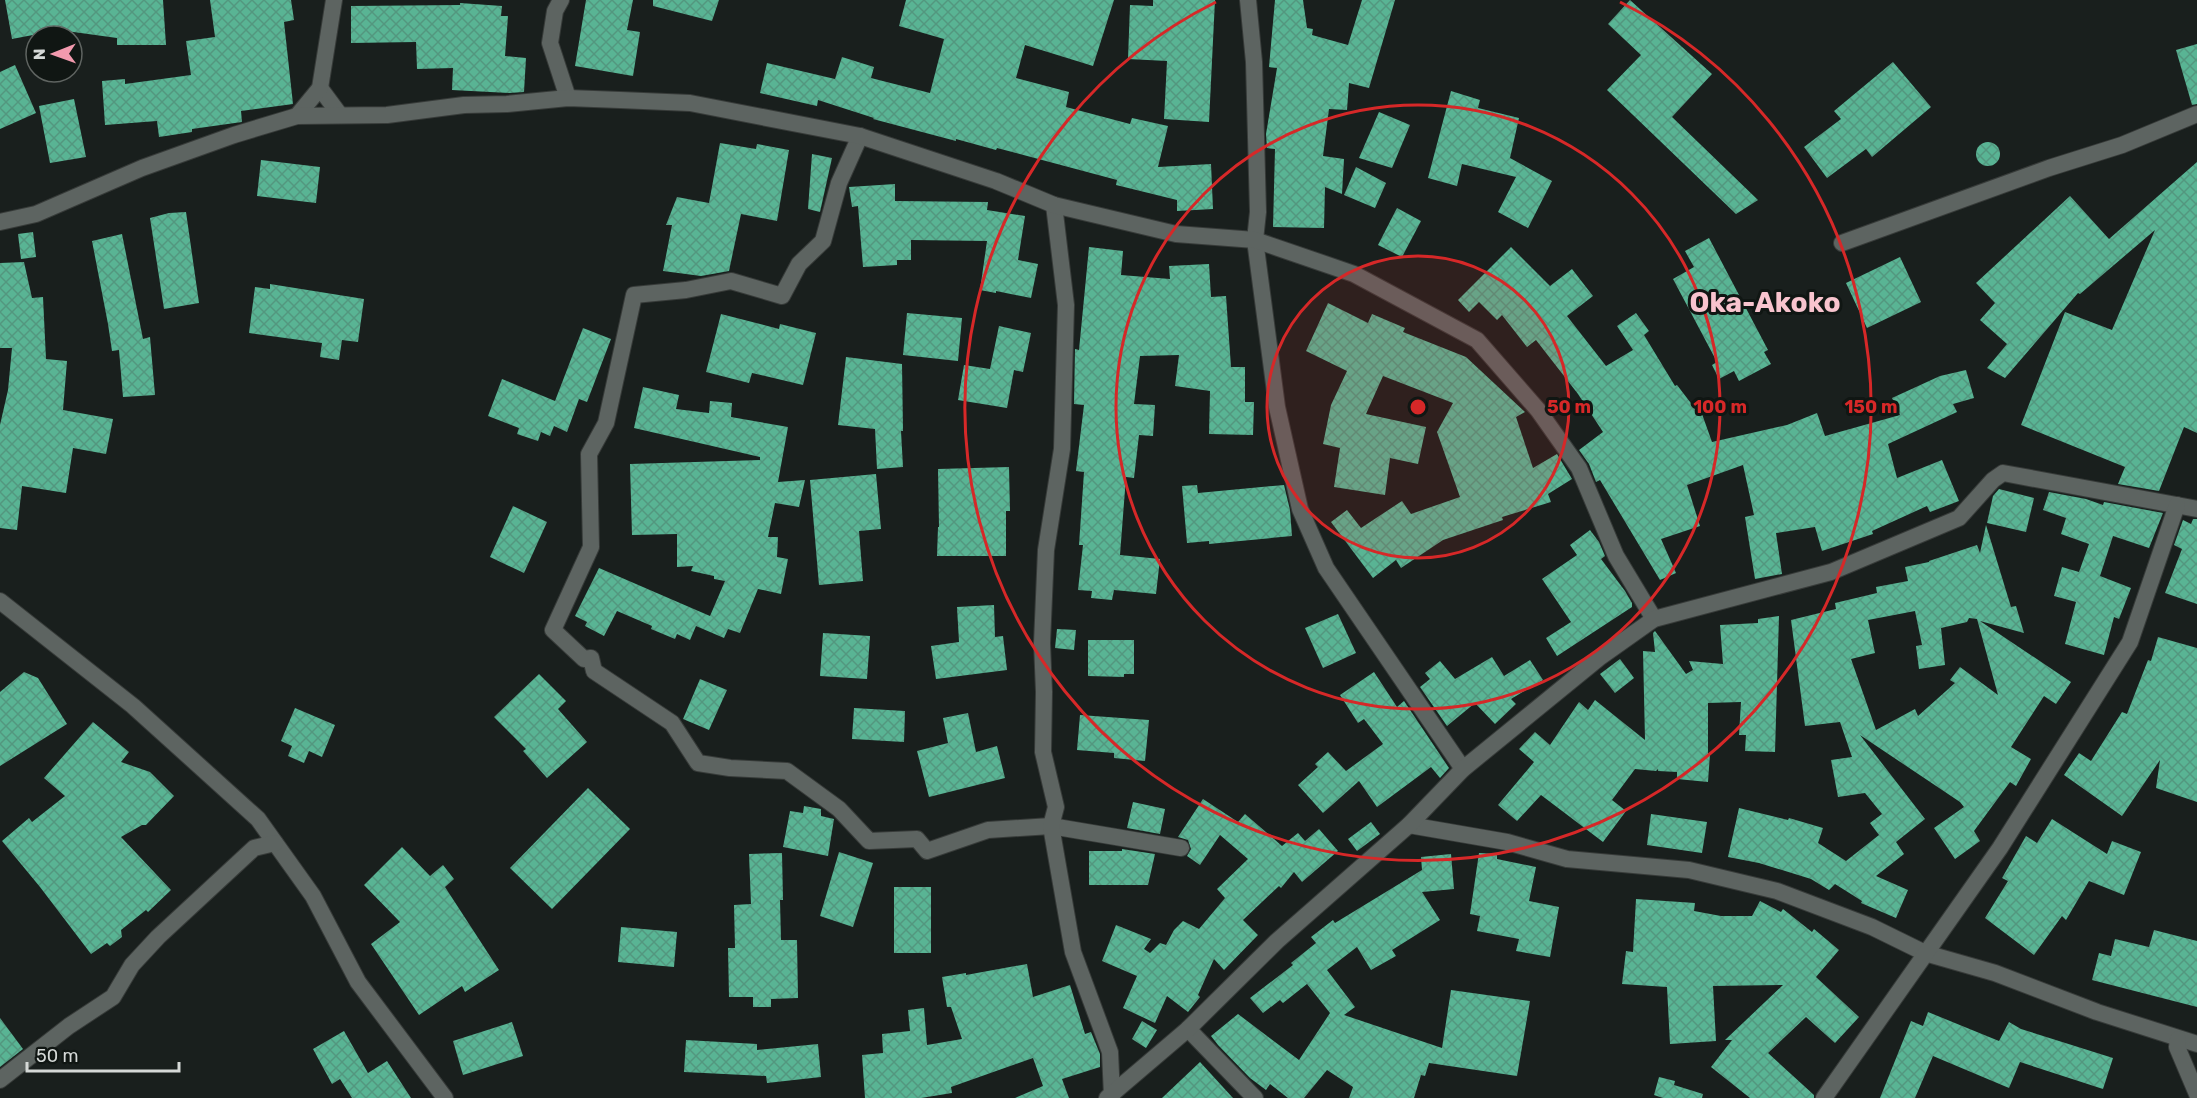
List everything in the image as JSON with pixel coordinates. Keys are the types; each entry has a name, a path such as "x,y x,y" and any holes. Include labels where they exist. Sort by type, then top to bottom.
{"street":[{"path":"297,116 320,88 334,0"},
{"path":"561,0 555,11 550,43 568,98"},
{"path":"1248,0 1254,62 1258,212 1255,240 1276,407 1300,509 1326,568 1463,769"},
{"path":"320,88 340,115"},
{"path":"0,222 36,214 142,168 234,135 297,116 387,115 464,105 568,98 690,103 860,136 996,181 1054,205 1176,234 1255,240 1354,274 1477,340 1538,410 1579,468 1616,556 1654,619"},
{"path":"1842,243 2049,168 2122,145 2197,114"},
{"path":"860,136 839,183 824,241 799,264 782,296 731,282 686,290 634,295 606,423 589,454 591,547 553,630 584,659 591,658 594,671 672,723 698,763 730,768 787,771 839,808 869,841 917,839 927,851 988,830 1051,826 1181,848"},
{"path":"1054,205 1065,305 1062,448 1046,550 1042,644 1043,752 1056,807 1051,826 1073,952 1110,1052 1110,1097"},
{"path":"1110,1097 1188,1029 1276,941 1409,825 1463,769 1599,658 1654,619 1831,572 1959,518 1993,480 2003,473 2197,509"},
{"path":"1824,1098 2000,848 2130,642 2177,505"},
{"path":"0,601 133,706 258,819 313,896 358,982 446,1098"},
{"path":"1409,825 1507,842 1567,859 1689,870 1777,891 1872,927 1925,953 1995,973 2097,1012 2197,1044"},
{"path":"0,1080 69,1026 113,997 132,965 158,937 254,848 275,843"},
{"path":"1188,1029 1255,1098"},
{"path":"2178,1039 2177,1047 2197,1094"}],"building":[{"path":"5,0 163,0 166,45 117,45 117,38 84,33 84,24 24,24 24,37 12,39"},
{"path":"210,0 291,0 294,20 284,22 293,104 241,111 242,122 192,129 192,132 159,137 157,121 105,125 102,81 125,79 125,84 191,75 186,41 215,37"},
{"path":"586,0 633,0 627,30 640,32 633,76 575,66"},
{"path":"653,0 719,0 712,21 653,6"},
{"path":"906,0 1114,0 1093,66 1025,45 1016,78 1069,92 1066,107 1130,124 1132,118 1168,126 1158,167 1211,164 1213,209 1177,211 1177,200 1116,185 1117,180 997,148 996,150 956,139 956,141 873,119 818,100 817,106 760,93 767,63 835,79 842,57 874,67 871,78 930,93 944,39 899,26"},
{"path":"1153,0 1215,0 1209,122 1164,119 1167,61 1128,59 1130,5 1153,6"},
{"path":"1275,0 1303,0 1307,28 1313,29 1312,35 1348,45 1362,0 1395,0 1369,88 1349,83 1347,110 1329,109 1323,156 1344,159 1342,194 1325,187 1324,228 1273,227 1275,149 1267,148 1266,134 1277,68 1269,67"},
{"path":"1630,0 1712,74 1672,117 1758,200 1736,214 1607,90 1641,55 1608,24"},
{"path":"460,3 502,6 501,16 508,16 505,56 526,58 524,92 452,90 453,68 417,69 416,42 351,43 351,6 460,5"},
{"path":"2197,44 2197,104 2192,105 2176,50"},
{"path":"1893,62 1931,107 1872,157 1866,149 1827,178 1804,147 1841,119 1834,111"},
{"path":"15,65 36,113 0,129 0,72"},
{"path":"1451,91 1480,100 1478,108 1519,118 1510,158 1552,181 1528,228 1498,212 1516,177 1462,164 1457,186 1428,178"},
{"path":"74,99 86,157 50,163 39,106"},
{"path":"1379,112 1410,125 1392,168 1359,158"},
{"path":"1988,142 1997,145 2000,154 1997,163 1988,166 1979,163 1976,154 1979,145"},
{"path":"720,143 756,149 757,144 789,150 777,221 741,214 729,271 701,276 663,271 672,225 666,225 677,197 709,203"},
{"path":"812,154 832,158 820,212 808,209"},
{"path":"261,160 320,167 316,203 257,196"},
{"path":"2197,162 2197,433 2184,427 2159,491 2118,484 2125,467 2021,425 2065,312 2112,330 2155,230 2080,294 2078,293 2005,378 1987,368 2007,344 1980,320 1995,303 1976,283 2070,196 2109,239"},
{"path":"1356,167 1386,183 1375,208 1344,195"},
{"path":"895,184 895,201 988,202 987,210 1025,216 1018,260 1038,264 1031,298 980,290 987,241 911,240 911,260 897,260 897,265 863,267 858,206 852,207 849,187"},
{"path":"1397,208 1421,221 1402,257 1378,245"},
{"path":"186,212 199,303 164,309 150,218 169,213"},
{"path":"33,232 36,257 21,259 18,234"},
{"path":"122,234 143,339 150,337 155,395 123,397 119,350 112,351 92,241"},
{"path":"1709,238 1768,350 1764,352 1771,364 1739,381 1734,371 1719,379 1712,365 1717,362 1673,279 1694,267 1685,251"},
{"path":"1089,247 1123,251 1121,275 1170,279 1169,266 1209,264 1211,297 1226,296 1231,367 1245,367 1245,402 1254,402 1253,435 1209,434 1210,391 1175,386 1179,355 1140,356 1134,404 1155,405 1153,436 1139,435 1134,478 1126,477 1120,555 1160,559 1156,594 1114,590 1112,600 1091,598 1092,591 1078,590 1083,545 1079,545 1084,472 1076,471 1084,405 1074,404 1075,349 1079,350"},
{"path":"1511,247 1550,286 1572,269 1593,296 1567,316 1606,366 1633,350 1617,326 1636,313 1649,331 1644,335 1675,386 1677,385 1700,415 1702,414 1712,442 1787,425 1817,413 1825,436 1900,415 1892,398 1940,376 1966,370 1974,398 1953,404 1957,412 1888,444 1897,478 1942,460 1959,501 1930,512 1927,506 1872,531 1873,534 1822,551 1815,527 1776,533 1782,574 1755,579 1745,517 1754,515 1743,465 1687,485 1700,526 1661,539 1676,573 1660,580 1600,480 1596,482 1589,464 1579,450 1603,432 1578,394 1536,340 1527,347 1502,315 1497,320 1479,302 1469,312 1458,300"},
{"path":"1900,257 1921,302 1867,328 1846,283"},
{"path":"24,262 32,298 43,297 46,359 67,361 63,410 113,419 106,454 73,448 66,493 22,486 17,530 0,528 0,425 8,390 12,348 0,348 0,263"},
{"path":"270,284 364,299 358,342 342,340 339,360 320,357 322,343 249,333 255,287 270,289"},
{"path":"1328,303 1368,323 1372,314 1405,328 1403,332 1466,357 1525,412 1516,417 1533,468 1557,454 1572,479 1548,494 1551,502 1502,517 1503,520 1443,540 1401,568 1396,560 1373,578 1331,522 1347,510 1361,528 1402,501 1411,514 1460,497 1437,432 1453,403 1383,376 1366,414 1426,427 1418,464 1390,458 1385,495 1334,487 1340,448 1323,444 1331,405 1347,371 1306,351"},
{"path":"907,313 962,318 958,361 903,355"},
{"path":"721,314 779,329 780,324 816,333 803,385 752,373 749,383 706,372"},
{"path":"999,326 1031,333 1023,372 1014,370 1007,408 958,400 964,365 990,369"},
{"path":"583,328 611,339 587,402 579,399 567,432 554,426 550,436 541,432 538,441 517,434 519,428 488,416 502,379 555,401"},
{"path":"846,357 902,364 903,467 877,469 875,429 838,425"},
{"path":"643,387 679,395 676,409 709,413 710,401 732,403 731,417 788,427 778,482 805,480 799,507 775,503 768,537 778,537 777,557 788,559 781,594 758,589 740,633 728,629 724,638 696,626 690,640 677,634 675,639 617,611 604,636 585,626 587,622 575,616 599,568 710,616 725,581 691,571 693,566 677,567 677,534 632,535 630,464 760,460 760,457 634,428"},
{"path":"1009,467 1010,511 1006,511 1006,556 937,556 938,469"},
{"path":"876,474 881,529 859,531 863,581 819,585 810,480"},
{"path":"1197,485 1198,493 1284,485 1290,510 1292,536 1209,544 1209,541 1187,543 1182,486"},
{"path":"1999,489 2034,498 2026,532 1987,523 1993,496"},
{"path":"2049,492 2086,499 2103,505 2104,502 2163,513 2149,548 2113,536 2100,576 2131,588 2119,619 2114,617 2104,655 2065,644 2076,602 2054,596 2062,567 2079,572 2089,544 2061,534 2066,518 2043,510"},
{"path":"513,506 547,522 524,573 490,557"},
{"path":"2193,519 2197,519 2197,604 2165,593 2182,549 2174,545 2183,520 2191,524"},
{"path":"1986,525 2011,607 2016,606 2024,633 1980,621 2071,682 2056,704 2044,696 2011,747 2031,759 2016,786 2010,782 1974,831 1980,841 1955,859 1934,828 1964,807 1960,802 1860,735 1925,819 1896,842 1904,854 1876,876 1908,890 1896,918 1861,903 1862,901 1835,884 1829,890 1811,879 1759,863 1728,857 1739,808 1788,820 1789,818 1823,828 1818,843 1846,861 1879,835 1870,823 1882,814 1865,793 1838,797 1831,760 1852,757 1840,722 1805,726 1791,620 1836,609 1835,603 1877,593 1876,587 1908,581 1905,567 1929,562 1977,545 1980,553","holes":["1915,611 1922,645 1916,646 1919,669 1945,665 1941,628 1967,622 1969,618 1977,619 1998,695 1960,667 1950,680 1955,683 1918,716 1915,709 1876,730 1851,659 1875,653 1868,620"]},
{"path":"1590,530 1605,556 1601,559 1625,591 1632,607 1557,656 1546,638 1571,622 1542,579 1577,555 1570,545"},
{"path":"994,605 995,637 1003,636 1007,670 936,679 931,646 959,642 957,607"},
{"path":"1338,614 1356,653 1323,668 1305,628"},
{"path":"1779,616 1775,752 1745,751 1746,735 1739,735 1741,702 1708,703 1708,754 1710,754 1708,782 1677,779 1677,772 1635,769 1612,800 1626,811 1603,842 1541,795 1517,821 1498,805 1534,762 1519,749 1535,732 1550,745 1579,702 1588,710 1595,700 1645,740 1643,651 1655,652 1653,633 1655,631 1686,674 1693,670 1689,661 1723,664 1720,625 1758,623 1758,619"},
{"path":"1057,629 1076,630 1074,650 1055,648"},
{"path":"823,633 870,636 867,679 820,676"},
{"path":"2158,637 2197,648 2197,802 2156,788 2160,760 2122,816 2064,775 2079,753 2091,761 2122,712 2127,714 2148,660 2151,661"},
{"path":"1088,640 1134,640 1134,674 1124,674 1124,677 1088,676"},
{"path":"1492,657 1504,676 1530,660 1543,680 1511,699 1516,704 1495,724 1475,703 1447,726 1420,687 1430,679 1425,673 1440,661 1455,679"},
{"path":"1620,659 1634,678 1615,693 1600,674"},
{"path":"24,672 38,678 67,724 0,766 0,692"},
{"path":"1374,672 1397,707 1404,701 1449,768 1440,778 1431,767 1377,807 1359,781 1323,813 1298,785 1318,767 1315,764 1328,752 1346,771 1383,744 1364,719 1358,723 1340,695"},
{"path":"539,674 566,701 558,709 587,742 547,778 523,751 526,749 494,717"},
{"path":"700,679 727,690 709,730 683,719"},
{"path":"295,708 335,725 322,757 309,751 304,763 288,756 292,746 281,741"},
{"path":"854,708 905,711 904,742 852,739"},
{"path":"968,713 976,752 997,746 1005,778 929,797 917,751 948,743 943,718"},
{"path":"1080,715 1149,720 1145,761 1114,758 1114,753 1077,750"},
{"path":"93,722 129,752 121,762 150,772 174,796 146,825 121,837 171,890 148,912 146,910 121,930 122,937 110,946 107,943 91,954 2,841 29,818 32,822 65,796 44,778"},
{"path":"588,788 630,829 552,909 510,868"},
{"path":"1203,799 1238,822 1245,814 1282,846 1298,833 1305,841 1319,829 1338,851 1302,882 1294,872 1281,888 1279,886 1243,920 1258,935 1224,970 1214,959 1198,995 1200,997 1188,1012 1167,996 1155,1023 1123,1008 1137,976 1102,961 1116,925 1151,939 1144,949 1150,953 1160,943 1166,945 1174,930 1183,921 1199,929 1225,898 1217,889 1248,859 1220,835 1200,865 1187,856 1191,849 1188,840 1178,837"},
{"path":"1133,802 1165,809 1160,834 1127,828"},
{"path":"804,806 821,809 821,816 834,819 828,856 783,847 790,811 803,813"},
{"path":"1651,814 1707,822 1702,853 1647,845"},
{"path":"2052,819 2107,854 2112,841 2141,852 2124,895 2089,881 2066,920 2062,916 2034,955 1985,918 2008,881 2002,878 2026,836 2037,843"},
{"path":"1371,822 1380,834 1357,851 1348,839"},
{"path":"402,847 430,876 443,865 454,879 445,887 499,970 465,992 462,986 419,1015 371,944 400,922 364,885"},
{"path":"1122,849 1155,854 1148,885 1089,885 1089,851 1122,851"},
{"path":"839,852 873,863 853,927 820,916"},
{"path":"782,853 781,940 797,940 798,998 771,999 771,1007 753,1007 753,997 729,997 728,948 735,948 734,905 751,904 749,854"},
{"path":"1479,853 1497,854 1497,859 1536,867 1529,901 1559,907 1550,957 1516,951 1519,939 1477,931 1480,916 1470,914"},
{"path":"1451,854 1454,889 1422,892 1440,920 1392,950 1396,956 1371,970 1357,947 1327,970 1355,1007 1344,1015 1442,1048 1451,990 1530,1001 1517,1076 1429,1063 1425,1076 1421,1075 1414,1098 1349,1098 1353,1087 1327,1070 1304,1098 1288,1098 1270,1084 1266,1090 1250,1078 1218,1045 1211,1036 1238,1014 1299,1060 1330,1013 1307,984 1283,1003 1280,1000 1263,1013 1250,998 1293,965 1291,963 1316,943 1311,937 1333,920 1335,923 1422,870 1421,857"},
{"path":"894,887 931,887 931,953 894,953"},
{"path":"1636,899 1695,903 1694,911 1721,916 1752,916 1760,901 1781,912 1783,909 1812,932 1814,929 1839,950 1816,977 1859,1017 1835,1043 1806,1017 1768,1053 1814,1095 1814,1098 1750,1098 1711,1067 1732,1040 1725,1040 1783,985 1713,986 1716,1041 1670,1044 1667,987 1622,984 1626,951 1633,952"},
{"path":"621,927 677,932 674,967 618,962"},
{"path":"2154,930 2197,941 2197,1007 2092,980 2099,953 2111,956 2115,939 2149,947"},
{"path":"1027,964 1033,997 1070,985 1085,1034 1091,1032 1100,1054 1100,1067 1062,1079 1069,1098 1015,1098 1043,1086 1033,1058 951,1087 952,1093 921,1098 865,1098 862,1055 883,1053 882,1034 910,1031 908,1010 924,1008 927,1045 962,1039 951,1007 947,1007 942,977"},
{"path":"1928,1012 1999,1041 2009,1022 2021,1029 2113,1058 2103,1089 2020,1062 2009,1088 1933,1056 1915,1098 1880,1098 1911,1021 1923,1026"},
{"path":"0,1018 23,1049 0,1067"},
{"path":"1142,1021 1157,1030 1146,1048 1132,1039"},
{"path":"512,1022 523,1056 463,1075 453,1041"},
{"path":"344,1031 368,1073 387,1061 411,1098 352,1098 340,1079 332,1084 313,1049"},
{"path":"686,1040 757,1044 757,1050 818,1044 821,1077 767,1083 766,1076 684,1072"},
{"path":"1200,1062 1233,1098 1162,1098"},
{"path":"1659,1077 1675,1081 1674,1085 1703,1094 1702,1098 1663,1098 1654,1095"}],"district":[{"name":"Oka-Akoko","path":"1765,302"}]}
